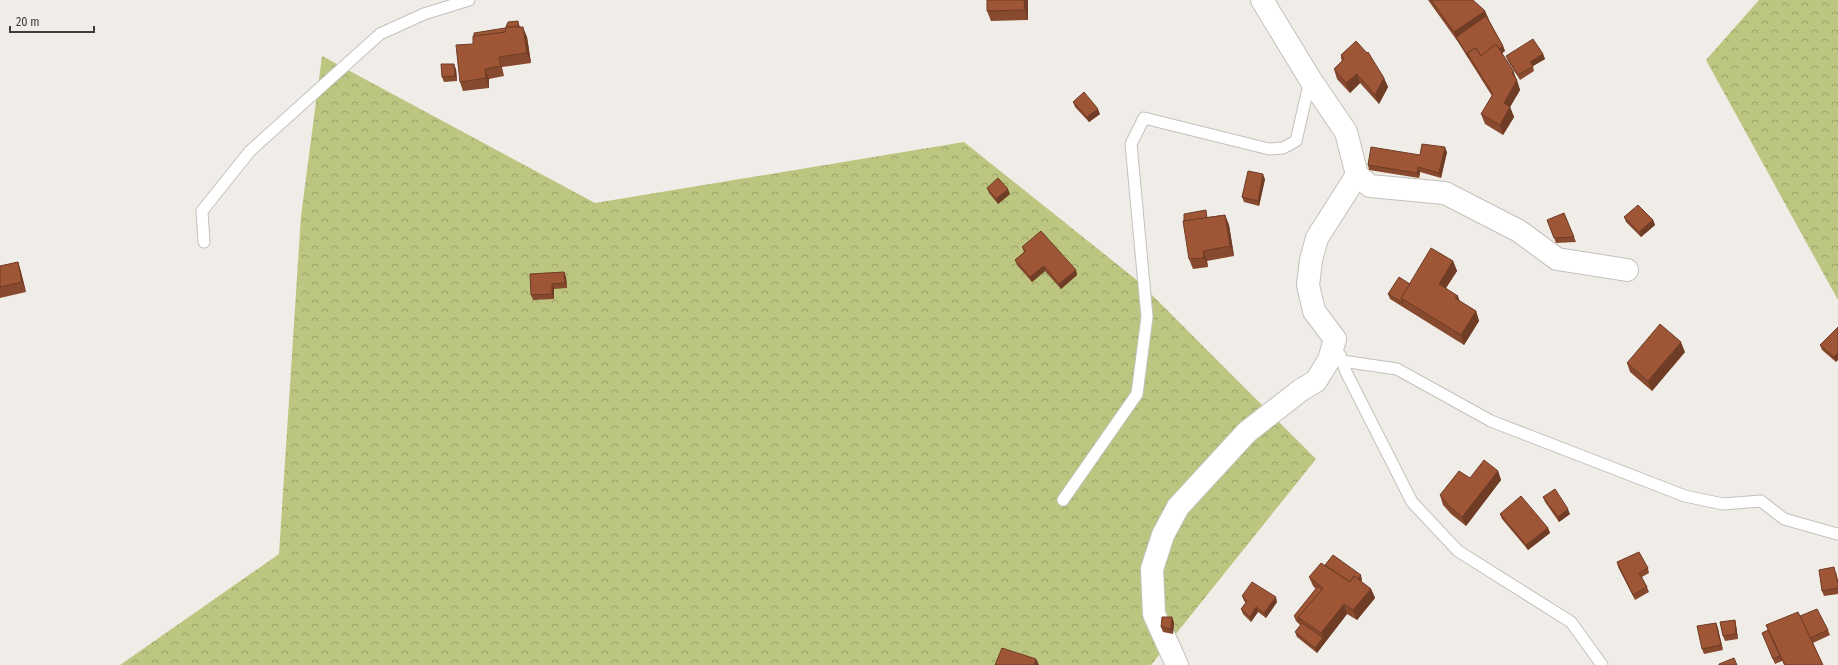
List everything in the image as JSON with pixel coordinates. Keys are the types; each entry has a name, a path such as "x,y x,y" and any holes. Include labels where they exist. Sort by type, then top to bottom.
{"street":[{"path":"1262,0 1310,79 1346,132 1357,175 1370,186 1445,193 1519,231 1557,260 1627,270"},
{"path":"1177,665 1154,614 1152,569 1163,535 1178,507 1247,432 1301,390 1316,381 1329,360 1334,339 1314,311 1308,285 1311,260 1317,238 1357,175"}],"lane":[{"path":"204,242 202,211 250,151 380,34 424,14 469,0"},
{"path":"1063,500 1137,394 1146,317 1131,144 1144,118 1269,149 1283,148 1296,141 1310,79"},
{"path":"1334,339 1346,372 1412,502 1458,551 1571,622 1602,665"},
{"path":"1342,361 1397,369 1491,421 1685,496 1723,504 1761,501 1784,519 1837,534"}],"green space":[{"path":"1759,0 1838,0 1838,300 1706,60"},
{"path":"322,56 595,203 964,142 1138,281 1316,459 1151,665 120,665 279,554 301,216"}],"building":[{"path":"987,0 1024,0 1025,10 987,11"},
{"path":"1431,0 1473,0 1485,11 1454,32"},
{"path":"1486,16 1503,46 1499,49 1496,44 1481,56 1476,48 1467,53 1469,58 1456,37"},
{"path":"518,21 518,27 506,27 508,22"},
{"path":"506,27 523,27 527,53 499,57 501,66 485,69 486,78 460,82 456,45 473,44 473,36 505,32"},
{"path":"506,28 505,32 474,36 474,33"},
{"path":"1533,39 1543,54 1530,62 1533,66 1518,75 1506,56"},
{"path":"1356,41 1367,53 1368,52 1384,78 1375,95 1357,74 1346,83 1334,69 1344,59 1341,55"},
{"path":"1496,44 1514,72 1512,73 1517,80 1504,103 1510,107 1500,125 1481,114 1493,94 1467,53 1476,48 1481,56"},
{"path":"441,64 454,64 455,76 442,77"},
{"path":"1084,92 1098,109 1087,117 1073,102"},
{"path":"1422,144 1445,147 1439,173 1418,167 1417,173 1368,165 1371,147 1420,155"},
{"path":"1248,171 1263,174 1258,201 1242,197"},
{"path":"998,178 1008,189 996,199 987,188"},
{"path":"1638,205 1653,220 1639,232 1624,217"},
{"path":"1206,210 1207,218 1184,221 1184,214"},
{"path":"1564,213 1574,237 1554,238 1547,220"},
{"path":"1225,215 1230,246 1203,251 1204,258 1189,259 1183,221"},
{"path":"1041,231 1076,270 1059,284 1044,266 1030,277 1015,260 1026,251 1022,247"},
{"path":"1431,248 1453,261 1439,284 1458,296 1455,298 1476,311 1461,335 1401,298"},
{"path":"18,262 22,282 0,287 0,266"},
{"path":"564,272 565,283 552,284 552,294 531,295 530,274"},
{"path":"1399,277 1410,284 1401,298 1403,303 1388,294"},
{"path":"1660,324 1681,342 1648,381 1627,363"},
{"path":"1838,327 1838,353 1834,357 1820,345"},
{"path":"1484,460 1498,471 1462,517 1448,505 1440,495 1459,471 1470,478"},
{"path":"1555,489 1568,509 1558,517 1543,497"},
{"path":"1521,496 1548,528 1526,545 1500,514"},
{"path":"1639,552 1648,568 1639,573 1647,587 1633,595 1617,562"},
{"path":"1333,555 1361,575 1358,579 1354,576 1350,582 1325,565"},
{"path":"1321,563 1350,582 1354,576 1371,589 1353,610 1344,604 1321,633 1298,617 1323,588 1309,577"},
{"path":"1834,567 1838,588 1822,591 1819,570"},
{"path":"1252,582 1276,597 1264,613 1256,607 1250,617 1241,609 1247,601 1242,596"},
{"path":"1318,586 1322,590 1298,617 1300,622 1294,616"},
{"path":"1817,609 1828,630 1810,638 1800,616"},
{"path":"1798,612 1823,665 1785,665 1766,625"},
{"path":"1162,617 1172,617 1171,629 1161,627"},
{"path":"1735,620 1736,634 1723,636 1720,622"},
{"path":"1302,623 1323,638 1315,648 1295,632"},
{"path":"1716,623 1721,645 1702,649 1697,626"},
{"path":"1768,630 1780,656 1773,659 1762,633"},
{"path":"1002,648 1036,659 1034,665 995,665"},
{"path":"1734,658 1737,665 1719,665 1719,664"}]}
